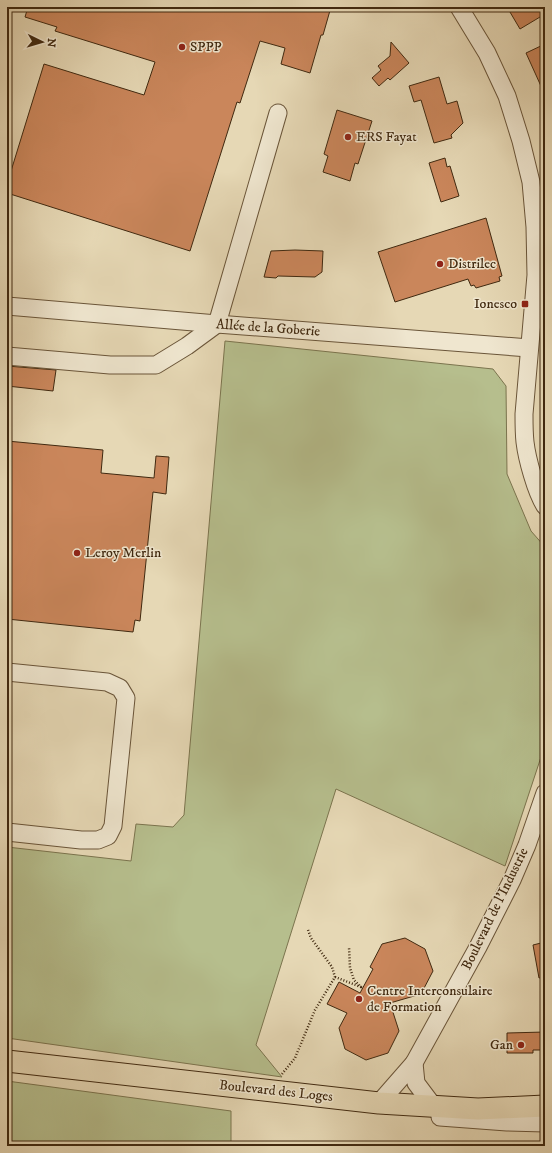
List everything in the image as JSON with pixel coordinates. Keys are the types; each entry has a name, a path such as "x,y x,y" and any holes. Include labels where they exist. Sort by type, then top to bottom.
{"main road":[{"name":"Boulevard des Loges","path":"7,1061 379,1103 478,1109 545,1106"}],"street":[{"path":"460,7 487,53 507,96 521,141 531,182 536,228 536,275 524,414 525,442 534,478 545,506"},
{"path":"7,356 110,365 156,365 187,346 216,324 278,113"},
{"name":"Allée de la Goberie","path":"7,306 529,348"},
{"path":"7,672 107,682 120,688 126,698 113,826 108,836 98,840 81,840 7,832"},
{"name":"Boulevard de l'Industrie","path":"379,1103 414,1063 478,947 522,859 545,793"},
{"path":"414,1063 416,1083 434,1107"},
{"path":"379,1103 437,1116 507,1122 545,1123"}],"path":[{"path":"282,1074 295,1058 315,1010 335,977 332,967 311,938 308,930"},
{"path":"335,977 361,987 354,980 350,968 348,955 349,947"}],"green space":[{"path":"225,341 493,369 506,386 507,474 531,531 545,547 545,745 505,866 336,789 256,1045 282,1077 7,1038 7,847 131,861 136,824 173,827 184,815"},
{"path":"7,1081 231,1111 231,1146 7,1146"}],"building":[{"path":"28,7 331,7 310,73 281,64 285,48 260,41 240,103 237,102 190,251 7,193 7,184 44,64 144,95 155,62 55,31 57,27 25,17"},
{"path":"507,7 545,7 545,14 520,29"},
{"path":"391,42 409,63 390,80 388,78 379,86 372,78 381,70 378,66 390,56"},
{"path":"545,44 545,95 526,53"},
{"path":"439,77 447,104 457,101 463,123 451,135 452,138 434,143 421,100 414,102 409,86"},
{"name":"ERS Fayat","path":"337,110 372,121 358,164 355,163 350,181 323,172 328,156 324,154"},
{"path":"445,158 447,167 450,166 459,196 441,202 429,163"},
{"name":"Distrilec","path":"486,218 502,276 499,277 500,281 476,288 474,285 471,286 468,279 395,302 378,252"},
{"path":"271,251 323,251 322,272 315,277 264,277"},
{"path":"7,366 56,370 53,391 7,386"},
{"name":"Leroy Merlin","path":"7,441 103,450 101,473 154,478 156,456 169,457 166,494 153,492 140,621 135,620 133,632 7,619"},
{"name":"Centre Interconsulaire de Formation","path":"405,938 425,949 433,971 421,994 390,1003 399,1031 388,1053 366,1060 345,1049 339,1028 347,1013 327,1004 339,982 360,993 373,969 370,967 382,944"},
{"path":"545,942 545,977 539,978 533,945"},
{"path":"545,1032 545,1050 533,1050 533,1053 507,1053 507,1033"}],"place":[{"name":"SPPP","path":"182,47"},
{"name":"ERS Fayat","path":"348,137"},
{"name":"Distrilec","path":"440,264"},
{"name":"Ionesco","path":"525,304"},
{"name":"Leroy Merlin","path":"77,553"},
{"name":"Centre Interconsulaire de Formation","path":"359,999"},
{"name":"Gan","path":"521,1045"}]}
